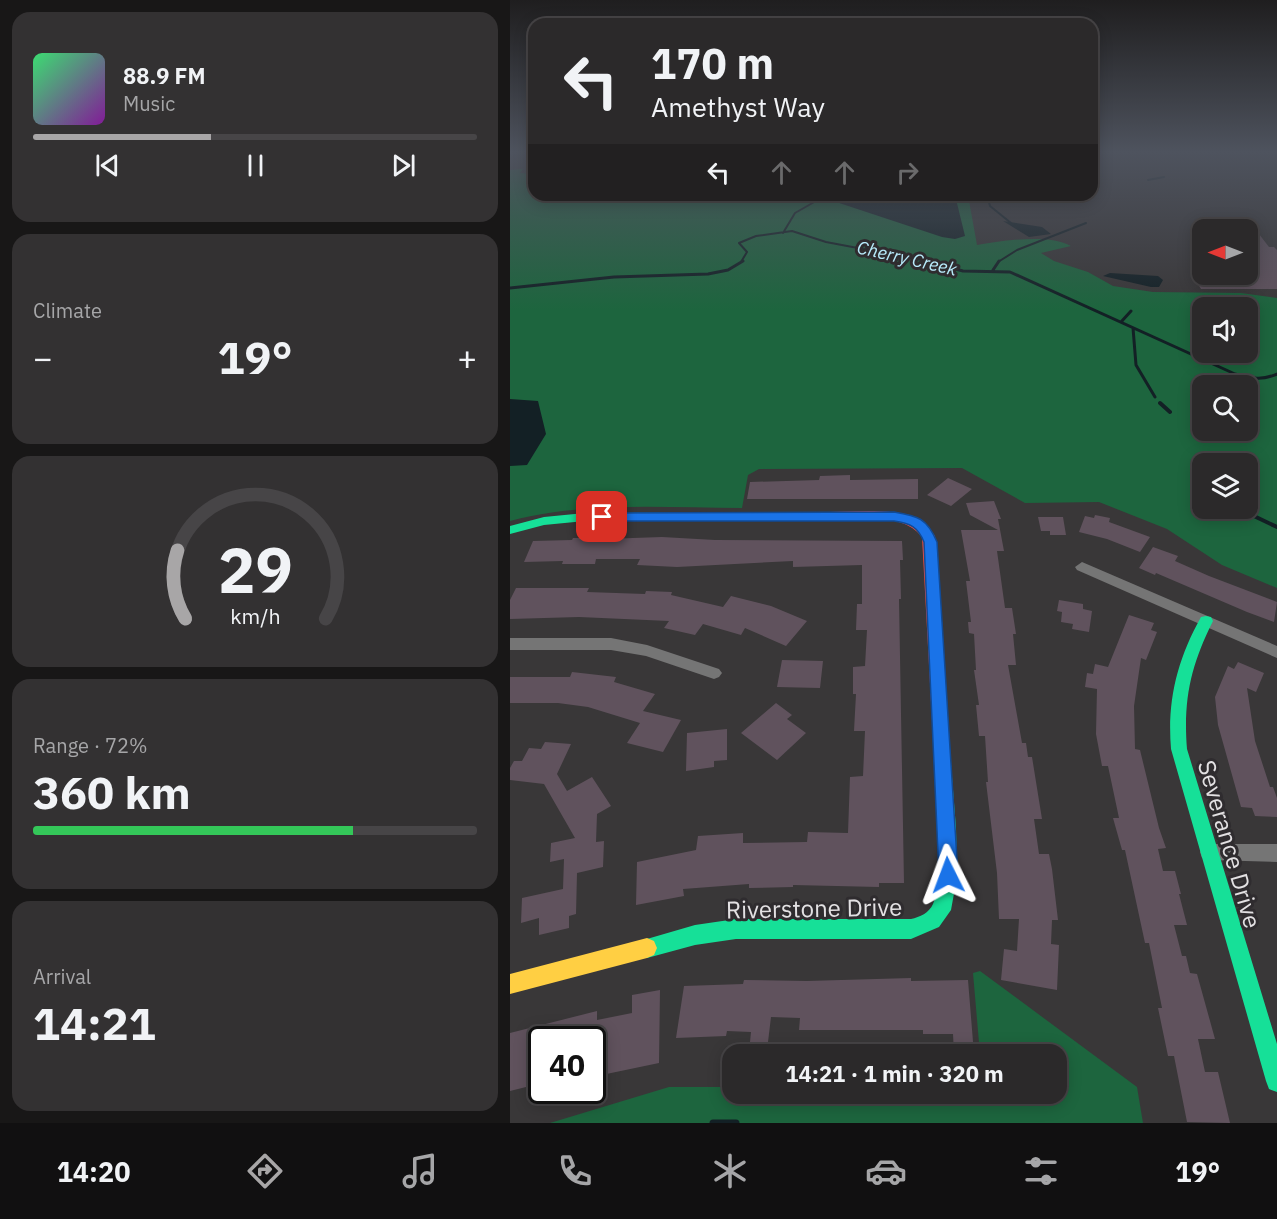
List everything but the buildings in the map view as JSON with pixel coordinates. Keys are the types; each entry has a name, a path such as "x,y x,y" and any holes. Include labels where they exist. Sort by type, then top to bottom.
{"street":[{"name":"Riverstone Drive","path":"510,530 544,521 585,517 894,516 920,523 929,534 930,542 948,875 948,892 938,916 922,927 911,929 736,929 694,935 510,984"},
{"path":"1082,567 1277,652"},
{"name":"Severance Drive","path":"1206,621 1182,668 1175,719 1179,749 1277,1081"},
{"path":"510,644 611,644 647,651 714,673"},
{"path":"1209,852 1277,853"}],"green space":[{"path":"510,205 970,205 977,245 1025,239 1050,240 1071,246 1041,253 1054,261 1088,272 1113,286 1153,292 1241,293 1277,298 1277,588 1222,565 1167,529 1099,502 1025,503 962,468 759,469 748,475 742,508 625,507 538,515 510,521"},
{"path":"980,971 1137,1087 1143,1123 550,1123 669,1087 722,1087 722,1104 1067,1104 1067,1044 979,1044 973,973"}],"shaded area":[{"path":"846,205 958,205 965,236 955,239 942,237"},
{"path":"1003,221 1042,227 1051,234 1029,237"},
{"path":"1110,273 1158,276 1163,280 1159,287 1151,287 1103,276"},
{"path":"510,399 538,401 546,434 527,465 510,466"}],"waterway":[{"path":"783,232 795,213 808,205"},
{"path":"990,205 1011,223"},
{"path":"999,262 1017,250 1086,223"},
{"name":"Cherry Creek","path":"783,232 792,231 826,242 932,262"},
{"name":"Cherry Creek","path":"741,262 747,252 739,243 756,236 783,232"},
{"name":"Cherry Creek","path":"510,288 614,277 708,274 728,270 743,261"},
{"name":"Cherry Creek","path":"925,261 963,271 1010,272 1235,374 1251,378 1277,374"},
{"path":"993,270 999,262"},
{"path":"1121,322 1131,311"},
{"path":"1133,328 1136,365 1155,397"},
{"path":"1160,403 1170,412"},
{"path":"1258,518 1277,527"},
{"path":"713,1123 736,1123"}],"traffic: fast":[{"path":"510,530 544,521 585,517 830,516"},
{"path":"1206,621 1191,653 1181,683 1177,714 1179,749 1277,1081"},
{"path":"647,948 695,935 736,929 911,929 932,920 941,910 947,877 947,828 941,739"}],"traffic: slow":[{"path":"510,984 647,948"}],"traffic: jam":[{"path":"830,516 898,517 921,527 928,536 941,739"}],"route":[{"path":"602,517 894,516 911,519 925,528 930,542 948,875"}]}
